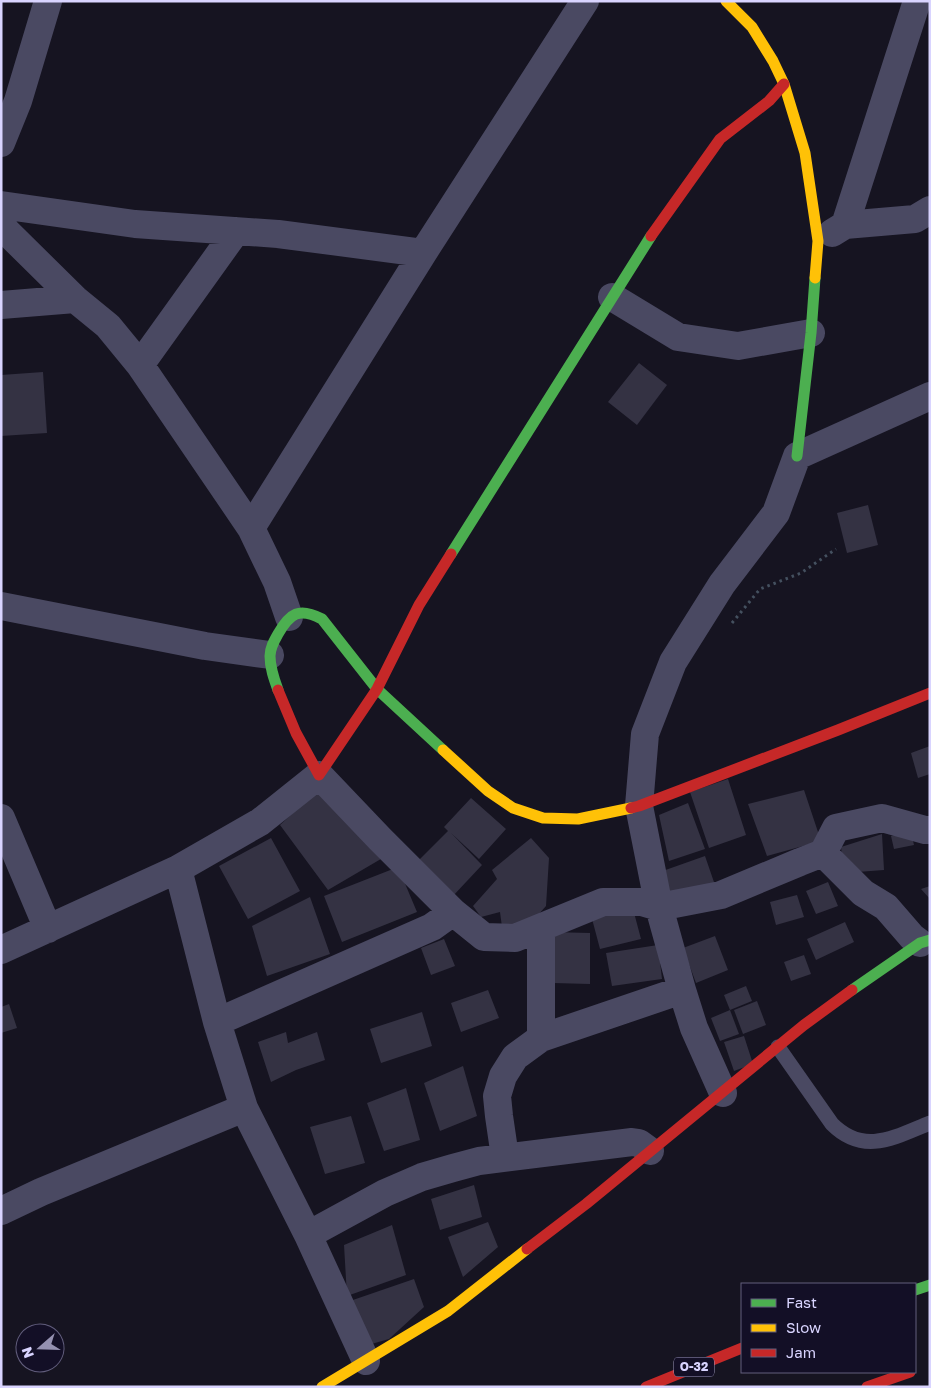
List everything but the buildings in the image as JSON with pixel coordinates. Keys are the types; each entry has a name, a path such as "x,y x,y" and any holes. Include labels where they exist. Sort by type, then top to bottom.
{"main road":[{"path":"726,1 752,27 773,61 784,84 804,153 818,241 811,333 797,456"},
{"path":"784,84 769,101 720,139 644,246 420,605 377,689 319,775 293,724 271,672 270,654 274,641 289,618 304,612 314,614 322,619 377,689 488,791 514,808 543,818 578,819 639,806 930,693"},
{"path":"322,1387 448,1311 586,1204 848,992 925,941"},
{"path":"916,1290 930,1285"},
{"name":"O-32","path":"646,1387 741,1348"},
{"path":"867,1387 907,1373"}],"street":[{"path":"1,143 18,101 48,1"},
{"path":"251,528 423,253 585,1"},
{"path":"845,225 918,1"},
{"path":"1,205 135,224 278,234 423,253"},
{"path":"818,241 845,225 915,219 930,210"},
{"path":"1,226 75,299 108,326 140,365 251,528 274,575 289,618"},
{"path":"140,365 236,232"},
{"path":"612,297 678,337 738,346 811,333"},
{"path":"1,304 75,299"},
{"path":"722,1093 694,1028 658,907 639,806 645,734 673,662 722,584 776,513 797,456 930,396"},
{"path":"1,606 205,646 270,654"},
{"path":"1,950 178,869 260,822 319,775 453,912 484,937 515,938 603,902 642,902 658,907 721,895 823,853 836,828 882,818 930,830"},
{"path":"1,818 48,929"},
{"path":"823,853 863,893 886,907 912,937 925,941"},
{"path":"178,869 218,1022 244,1108 308,1235 366,1361"},
{"path":"218,1022 432,927 453,912"},
{"path":"541,928 541,1038"},
{"path":"505,1157 497,1096 503,1076 515,1057 541,1038 682,990"},
{"path":"1,1211 41,1192 244,1108"},
{"path":"308,1235 385,1193 422,1177 479,1161 632,1142 639,1143 650,1151"}],"lane":[{"path":"778,1047 841,1134 850,1138 872,1141 884,1140 930,1122"}],"path":[{"path":"729,627 760,590 801,573 836,549"}],"traffic: fast":[{"path":"451,554 651,236"},
{"path":"797,456 811,333 815,278"},
{"path":"278,690 270,660 274,642 282,627 291,617 301,613 314,615 322,619 377,689 443,750"},
{"path":"852,990 920,943 930,940"},
{"path":"916,1290 930,1285"}],"traffic: slow":[{"path":"726,1 752,27 773,61 784,84 805,153 818,241 815,278"},
{"path":"443,750 488,791 513,808 543,818 578,819 631,808"},
{"path":"322,1387 448,1311 527,1249"}],"traffic: jam":[{"path":"651,236 720,139 769,101 784,84"},
{"path":"278,690 296,733 319,775 377,689 419,605 451,554"},
{"path":"631,808 838,730 930,693"},
{"path":"527,1249 586,1204 804,1025 852,990"},
{"path":"646,1387 741,1348"},
{"path":"867,1387 907,1373"}]}
